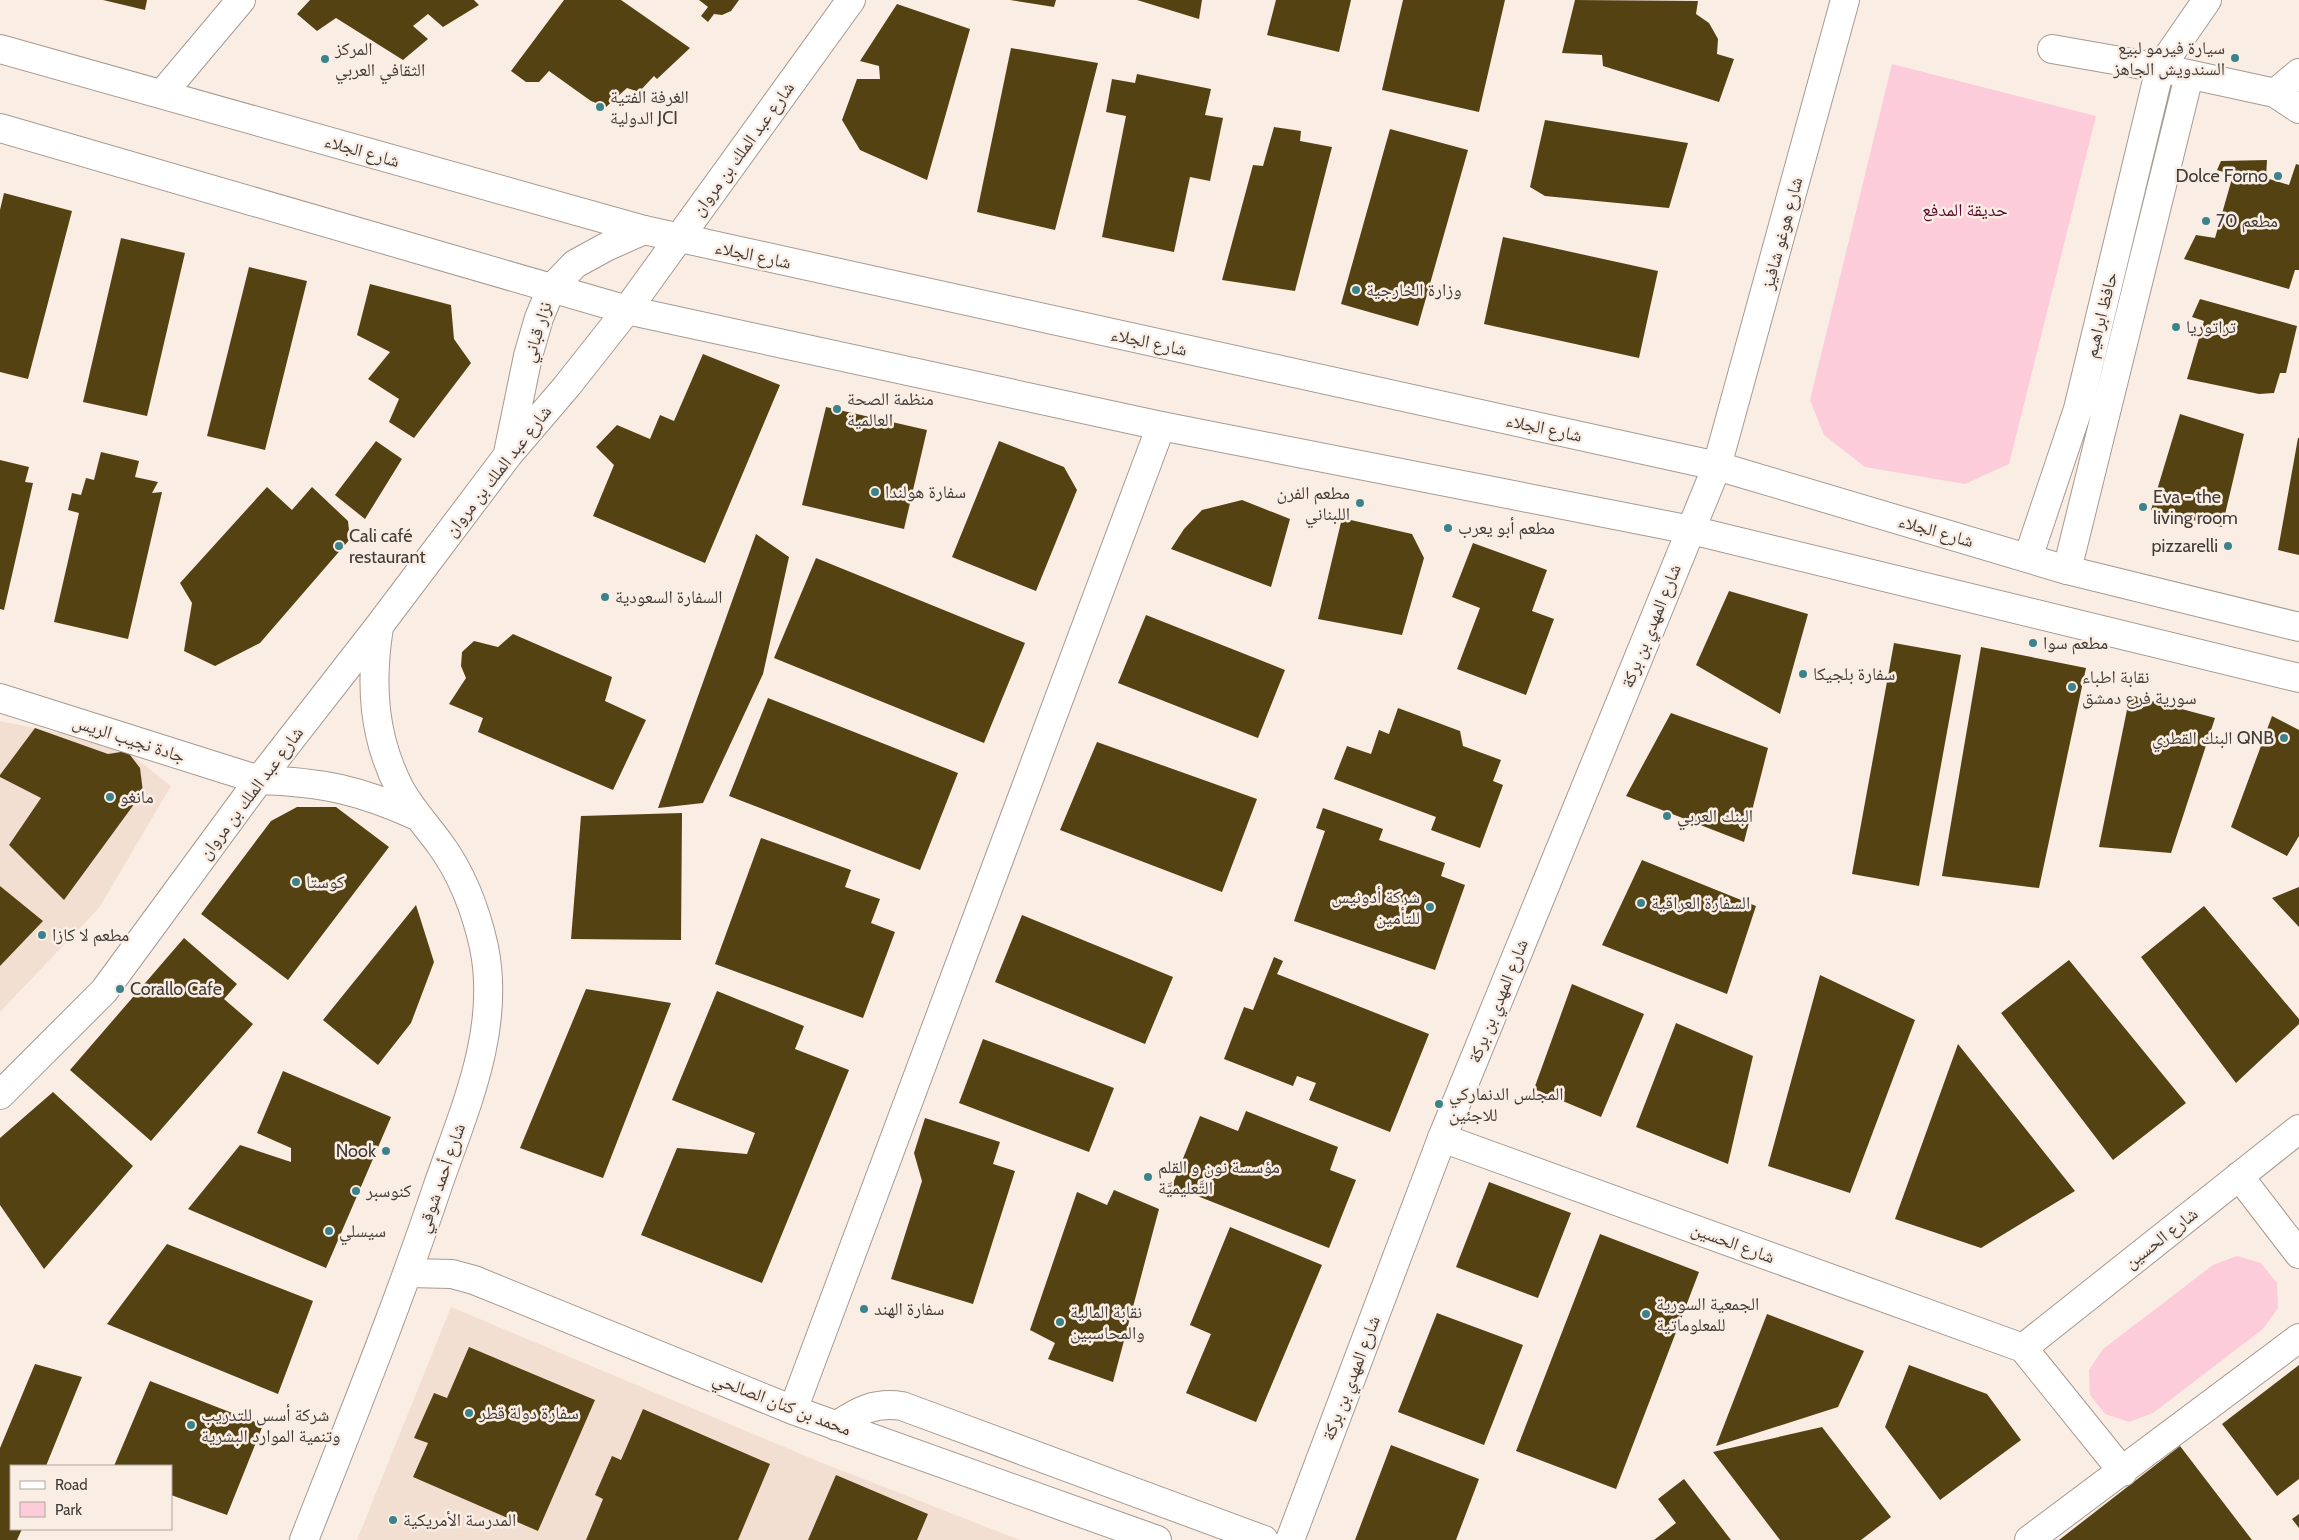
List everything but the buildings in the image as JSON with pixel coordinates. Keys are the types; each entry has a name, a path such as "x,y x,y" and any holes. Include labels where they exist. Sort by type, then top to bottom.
{"street":[{"path":"162,94 241,0"},
{"name":"شارع عبد الملك بن مروان","path":"0,1095 104,991 259,780 379,626 508,455 567,386 627,310 851,0"},
{"name":"شارع هوغو شافيز","path":"1717,466 1845,0"},
{"path":"2160,68 2208,0"},
{"path":"2052,48 2160,68 2189,76 2275,93 2299,109"},
{"name":"شارع الجلاء","path":"0,49 644,230 1717,466 2067,570 2299,627"},
{"name":"حافظ ابراهيم","path":"2028,558 2078,409 2160,68"},
{"path":"2275,93 2299,73"},
{"path":"2067,570 2189,76"},
{"path":"0,128 627,310 1161,426 1691,530 2299,678"},
{"name":"نزار قباني","path":"508,455 528,356 539,318 551,289 575,264 606,247 644,230"},
{"path":"793,1410 1161,426"},
{"name":"شارع المهدي بن بركة","path":"1290,1540 1442,1138 1717,466"},
{"name":"شارع أحمد شوقي","path":"304,1540 408,1273 480,1061 487,1024 488,986 484,948 475,912 451,861 401,790 387,761 378,730 373,696 373,661 379,626"},
{"name":"جادة نجيب الريس","path":"0,698 259,780"},
{"name":"شارع أحمد شوقي","path":"259,780 300,782 341,788 380,799 418,816"},
{"name":"شارع الحسين","path":"1442,1138 2023,1348 2299,1128"},
{"path":"2239,1176 2299,1254"},
{"name":"محمد بن كنان الصالحي","path":"408,1273 452,1274 474,1280 793,1410 1156,1540"},
{"path":"2029,1540 2123,1472 2299,1338"},
{"path":"2023,1348 2123,1472"},
{"path":"836,1426 860,1410 874,1405 902,1406 1264,1540"}],"shaded area":[{"path":"0,721 119,745 171,786 99,908 0,1012"},
{"path":"451,1307 820,1462 1020,1540 357,1540"}],"green space":[{"name":"حديقة المدفع","path":"1892,64 2096,116 2009,464 1965,484 1865,467 1824,435 1810,400"},
{"path":"2237,1256 2261,1263 2277,1283 2278,1308 2263,1329 2153,1413 2129,1422 2105,1414 2090,1395 2089,1370 2103,1349 2213,1265"}],"place":[{"name":"سيارة فيرمو لبيع السندويش الجاهز","path":"2235,58"},
{"name":"المركز الثقافي العربي","path":"325,59"},
{"name":"الغرفة الفتية الدولية JCI","path":"600,107"},
{"name":"Dolce Forno","path":"2278,176"},
{"name":"مطعم 70","path":"2206,221"},
{"name":"وزارة الخارجية","path":"1356,290"},
{"name":"تراتوريا","path":"2176,327"},
{"name":"منظمة الصحة العالمية","path":"837,409"},
{"name":"سفارة هولندا","path":"875,492"},
{"name":"مطعم الفرن اللبناني","path":"1360,503"},
{"name":"Eva - the living room","path":"2143,507"},
{"name":"مطعم أبو يعرب","path":"1448,528"},
{"name":"Cali café restaurant","path":"339,546"},
{"name":"pizzarelli","path":"2228,546"},
{"name":"السفارة السعودية","path":"605,597"},
{"name":"مطعم سوا","path":"2033,643"},
{"name":"سفارة بلجيكا","path":"1803,674"},
{"name":"نقابة اطباء سورية فرع دمشق","path":"2072,687"},
{"name":"البنك القطري QNB","path":"2284,738"},
{"name":"مانغو","path":"110,797"},
{"name":"البنك العربي","path":"1667,816"},
{"name":"كوستا","path":"296,882"},
{"name":"السفارة العراقية","path":"1641,903"},
{"name":"شركة أدونيس للتأمين","path":"1430,907"},
{"name":"مطعم لا كازا","path":"42,935"},
{"name":"Corallo Cafe","path":"120,989"},
{"name":"المجلس الدنماركي للاجئين","path":"1439,1104"},
{"name":"Nook","path":"386,1151"},
{"name":"مؤسسة نون و القلم التَّعليميَّة","path":"1148,1177"},
{"name":"كنوسبر","path":"356,1191"},
{"name":"سيسلي","path":"329,1231"},
{"name":"سفارة الهند","path":"864,1309"},
{"name":"الجمعية السورية للمعلوماتية","path":"1646,1314"},
{"name":"نقابة المالية والمحاسبين","path":"1060,1322"},
{"name":"سفارة دولة قطر","path":"469,1413"},
{"name":"شركة أسس للتدريب وتنمية الموارد البشرية","path":"191,1425"},
{"name":"المدرسة الأمريكية","path":"393,1520"}]}
